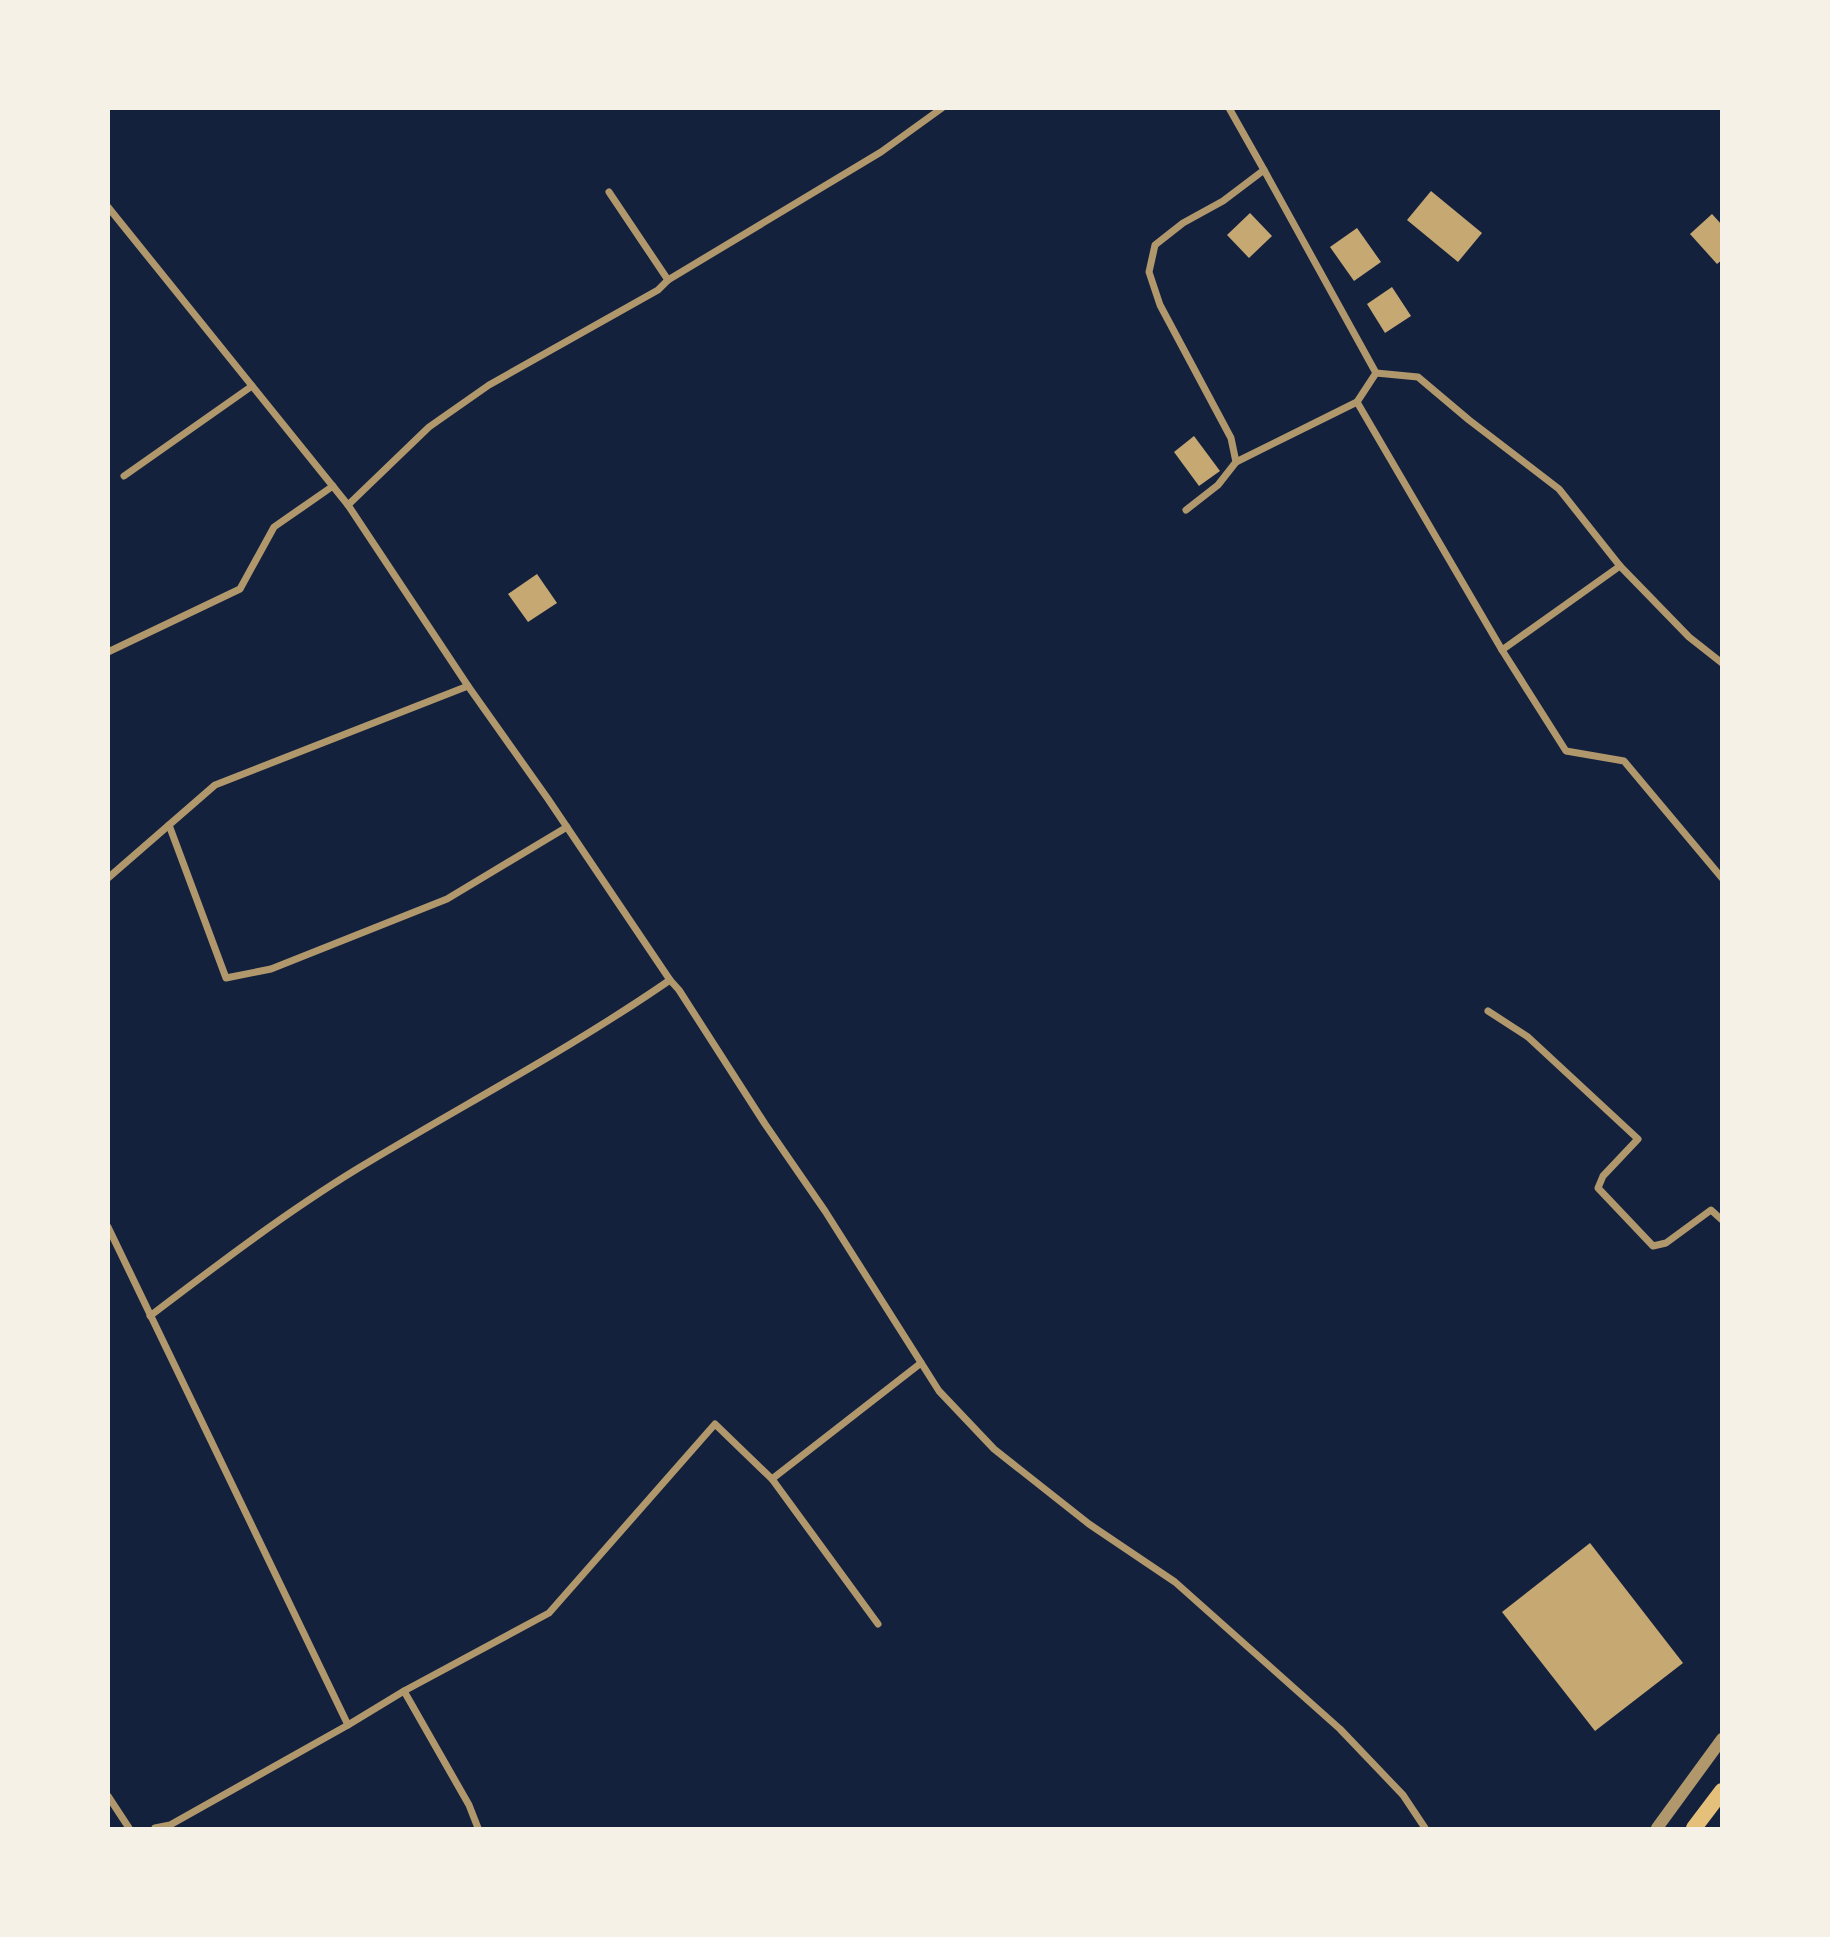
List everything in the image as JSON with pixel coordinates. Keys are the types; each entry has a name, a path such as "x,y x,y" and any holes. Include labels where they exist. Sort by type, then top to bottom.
{"highway":[{"path":"1694,1829 1721,1791"}],"street":[{"path":"348,505 429,427 489,386 658,290 668,280 881,152 942,108"},
{"path":"1229,108 1376,373"},
{"path":"1236,462 1231,438 1160,305 1149,272 1155,245 1183,223 1223,201 1264,170"},
{"path":"609,192 668,280"},
{"path":"108,207 348,505 468,686 679,990 765,1124 825,1211 939,1391 994,1449 1090,1524 1175,1582 1339,1729 1403,1795 1425,1829"},
{"path":"1186,510 1218,485 1236,462 1357,402 1376,373"},
{"path":"1376,373 1418,377 1559,489 1620,566 1689,637 1721,663"},
{"path":"124,476 252,386"},
{"path":"1357,402 1502,650 1566,751 1624,761 1721,878"},
{"path":"108,652 240,589 275,527 333,486"},
{"path":"1502,650 1620,566"},
{"path":"108,878 215,785 468,686"},
{"path":"169,825 226,978 271,969 447,899 567,827"},
{"path":"150,1316 221,1262 355,1170 621,1014 670,980"},
{"path":"1488,1011 1528,1037 1638,1139 1603,1176 1598,1188 1653,1246 1666,1243 1711,1210 1721,1220"},
{"path":"108,1227 348,1725"},
{"path":"772,1479 921,1363"},
{"path":"155,1829 170,1825 404,1691 550,1613 715,1424 772,1479 878,1624"},
{"path":"404,1691 469,1805 478,1829"},
{"path":"1657,1829 1721,1739"},
{"path":"108,1796 129,1829"}],"building":[{"path":"1431,191 1482,233 1458,262 1407,220"},
{"path":"1250,213 1272,236 1249,258 1227,235"},
{"path":"1712,214 1722,225 1722,260 1717,264 1690,234"},
{"path":"1357,228 1381,262 1354,281 1330,247"},
{"path":"1392,287 1411,316 1385,333 1367,304"},
{"path":"1194,436 1220,471 1199,486 1174,452"},
{"path":"537,574 557,603 528,622 508,594"},
{"path":"1590,1543 1683,1663 1595,1731 1502,1612"}]}
